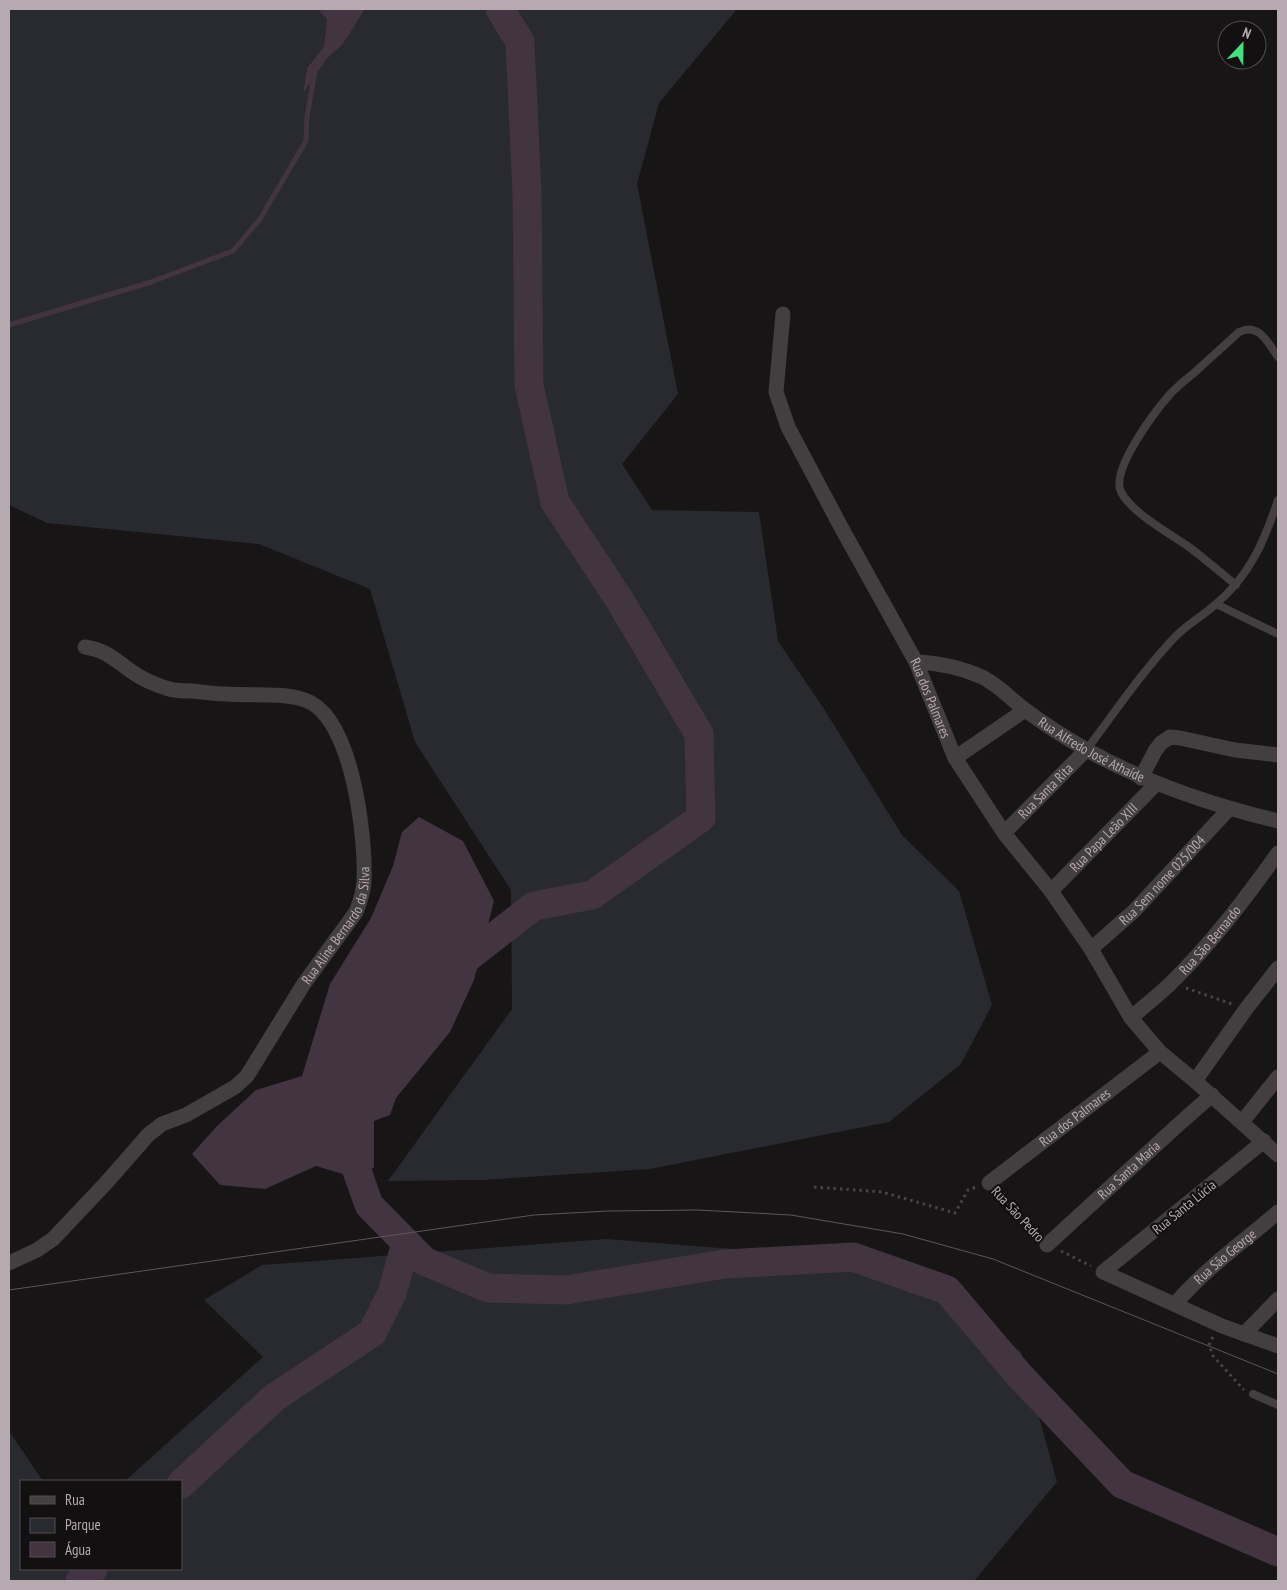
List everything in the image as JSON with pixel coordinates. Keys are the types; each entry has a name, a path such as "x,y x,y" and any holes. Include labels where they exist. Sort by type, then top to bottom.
{"street":[{"name":"Rua dos Palmares","path":"783,314 776,392 779,405 788,427 841,527 916,662 956,758 1004,833 1051,891 1091,949 1131,1018 1160,1052 1212,1095 1278,1155"},
{"name":"Rua Aline Bernardo da Silva","path":"9,1263 37,1250 53,1239 106,1184 148,1135 162,1124 186,1115 235,1087 247,1076 303,986 356,912 364,883 364,848 350,767 330,720 319,708 305,700 283,696 225,694 170,689 151,682 100,650 85,647"},
{"name":"Rua Alfredo José Athaíde","path":"916,662 939,663 962,668 976,675 990,683 1025,710 1086,749 1149,781 1229,809 1278,821"},
{"path":"956,758 1025,710"},
{"name":"Rua Papa Leão XIII","path":"1051,891 1149,781 1155,751 1161,743 1170,737 1234,750 1278,756"},
{"name":"Rua Santa Rita","path":"1004,833 1086,749"},
{"name":"Rua Sem nome 025/004","path":"1091,949 1134,911 1229,809"},
{"name":"Rua São Bernardo","path":"1131,1018 1171,983 1216,934 1244,900 1278,853"},
{"path":"1195,1081 1246,1009 1278,968"},
{"name":"Rua dos Palmares","path":"989,1183 1160,1052"},
{"path":"1242,1122 1278,1077"},
{"name":"Rua Santa Maria","path":"1047,1245 1212,1095"},
{"name":"Rua Santa Lúcia","path":"1103,1272 1264,1141"},
{"name":"Rua São George","path":"1174,1304 1214,1264 1278,1212"},
{"path":"1103,1272 1222,1326 1278,1346"},
{"path":"1244,1334 1278,1299"}],"lane":[{"path":"1236,585 1190,548 1140,513 1126,500 1121,492 1119,487 1120,479 1125,463 1140,435 1172,392 1239,332 1249,329 1261,333 1278,357"},
{"path":"1086,749 1176,636 1216,604 1236,585 1253,561 1262,544 1278,500"},
{"path":"1216,604 1278,634"},
{"path":"1253,1394 1278,1405"}],"path":[{"path":"1171,983 1246,1009"},
{"name":"Rua São Pedro","path":"814,1187 882,1192 954,1213 968,1190 989,1183 1047,1245 1103,1272"},
{"path":"1222,1326 1215,1330 1209,1346 1213,1356 1234,1378 1241,1389 1253,1394"}],"green space":[{"path":"9,9 317,9 327,19 324,46 307,68 303,92 326,60 343,44 365,9 737,9 659,103 637,184 678,394 622,464 652,510 759,512 778,641 824,709 902,835 959,891 992,1005 961,1064 889,1122 650,1169 483,1180 388,1181 512,1009 511,890 415,742 370,589 259,544 47,523 9,505"},
{"path":"607,1239 898,1262 1021,1352 1057,1482 974,1581 9,1581 9,1431 42,1480 20,1480 20,1570 182,1570 182,1480 126,1480 263,1357 204,1300 262,1265"}],"water":[{"path":"317,9 365,9 343,44 326,60 303,93 307,68 324,46 327,19"},
{"path":"419,817 463,841 494,901 474,980 450,1032 396,1098 390,1115 374,1121 374,1167 352,1186 346,1175 316,1166 265,1189 220,1185 192,1154 217,1126 256,1090 302,1076 330,984 371,918 393,866 402,832"}],"waterway":[{"path":"456,974 467,958 534,906 592,895 701,818 699,734 619,599 555,502 529,385 527,194 520,42 500,9"},
{"path":"9,325 151,282 233,251 260,219 306,141 307,117 315,71"},
{"path":"353,1143 350,1151 369,1205 424,1261 488,1288 566,1290 725,1264 853,1257 947,1290 1020,1376 1122,1484 1278,1552"},
{"path":"182,1483 275,1397 372,1333 392,1293 406,1243"},
{"path":"80,1581 92,1570"}],"tram line":[{"path":"9,1290 534,1215 608,1211 698,1210 791,1215 903,1234 993,1259 1278,1374"}]}
